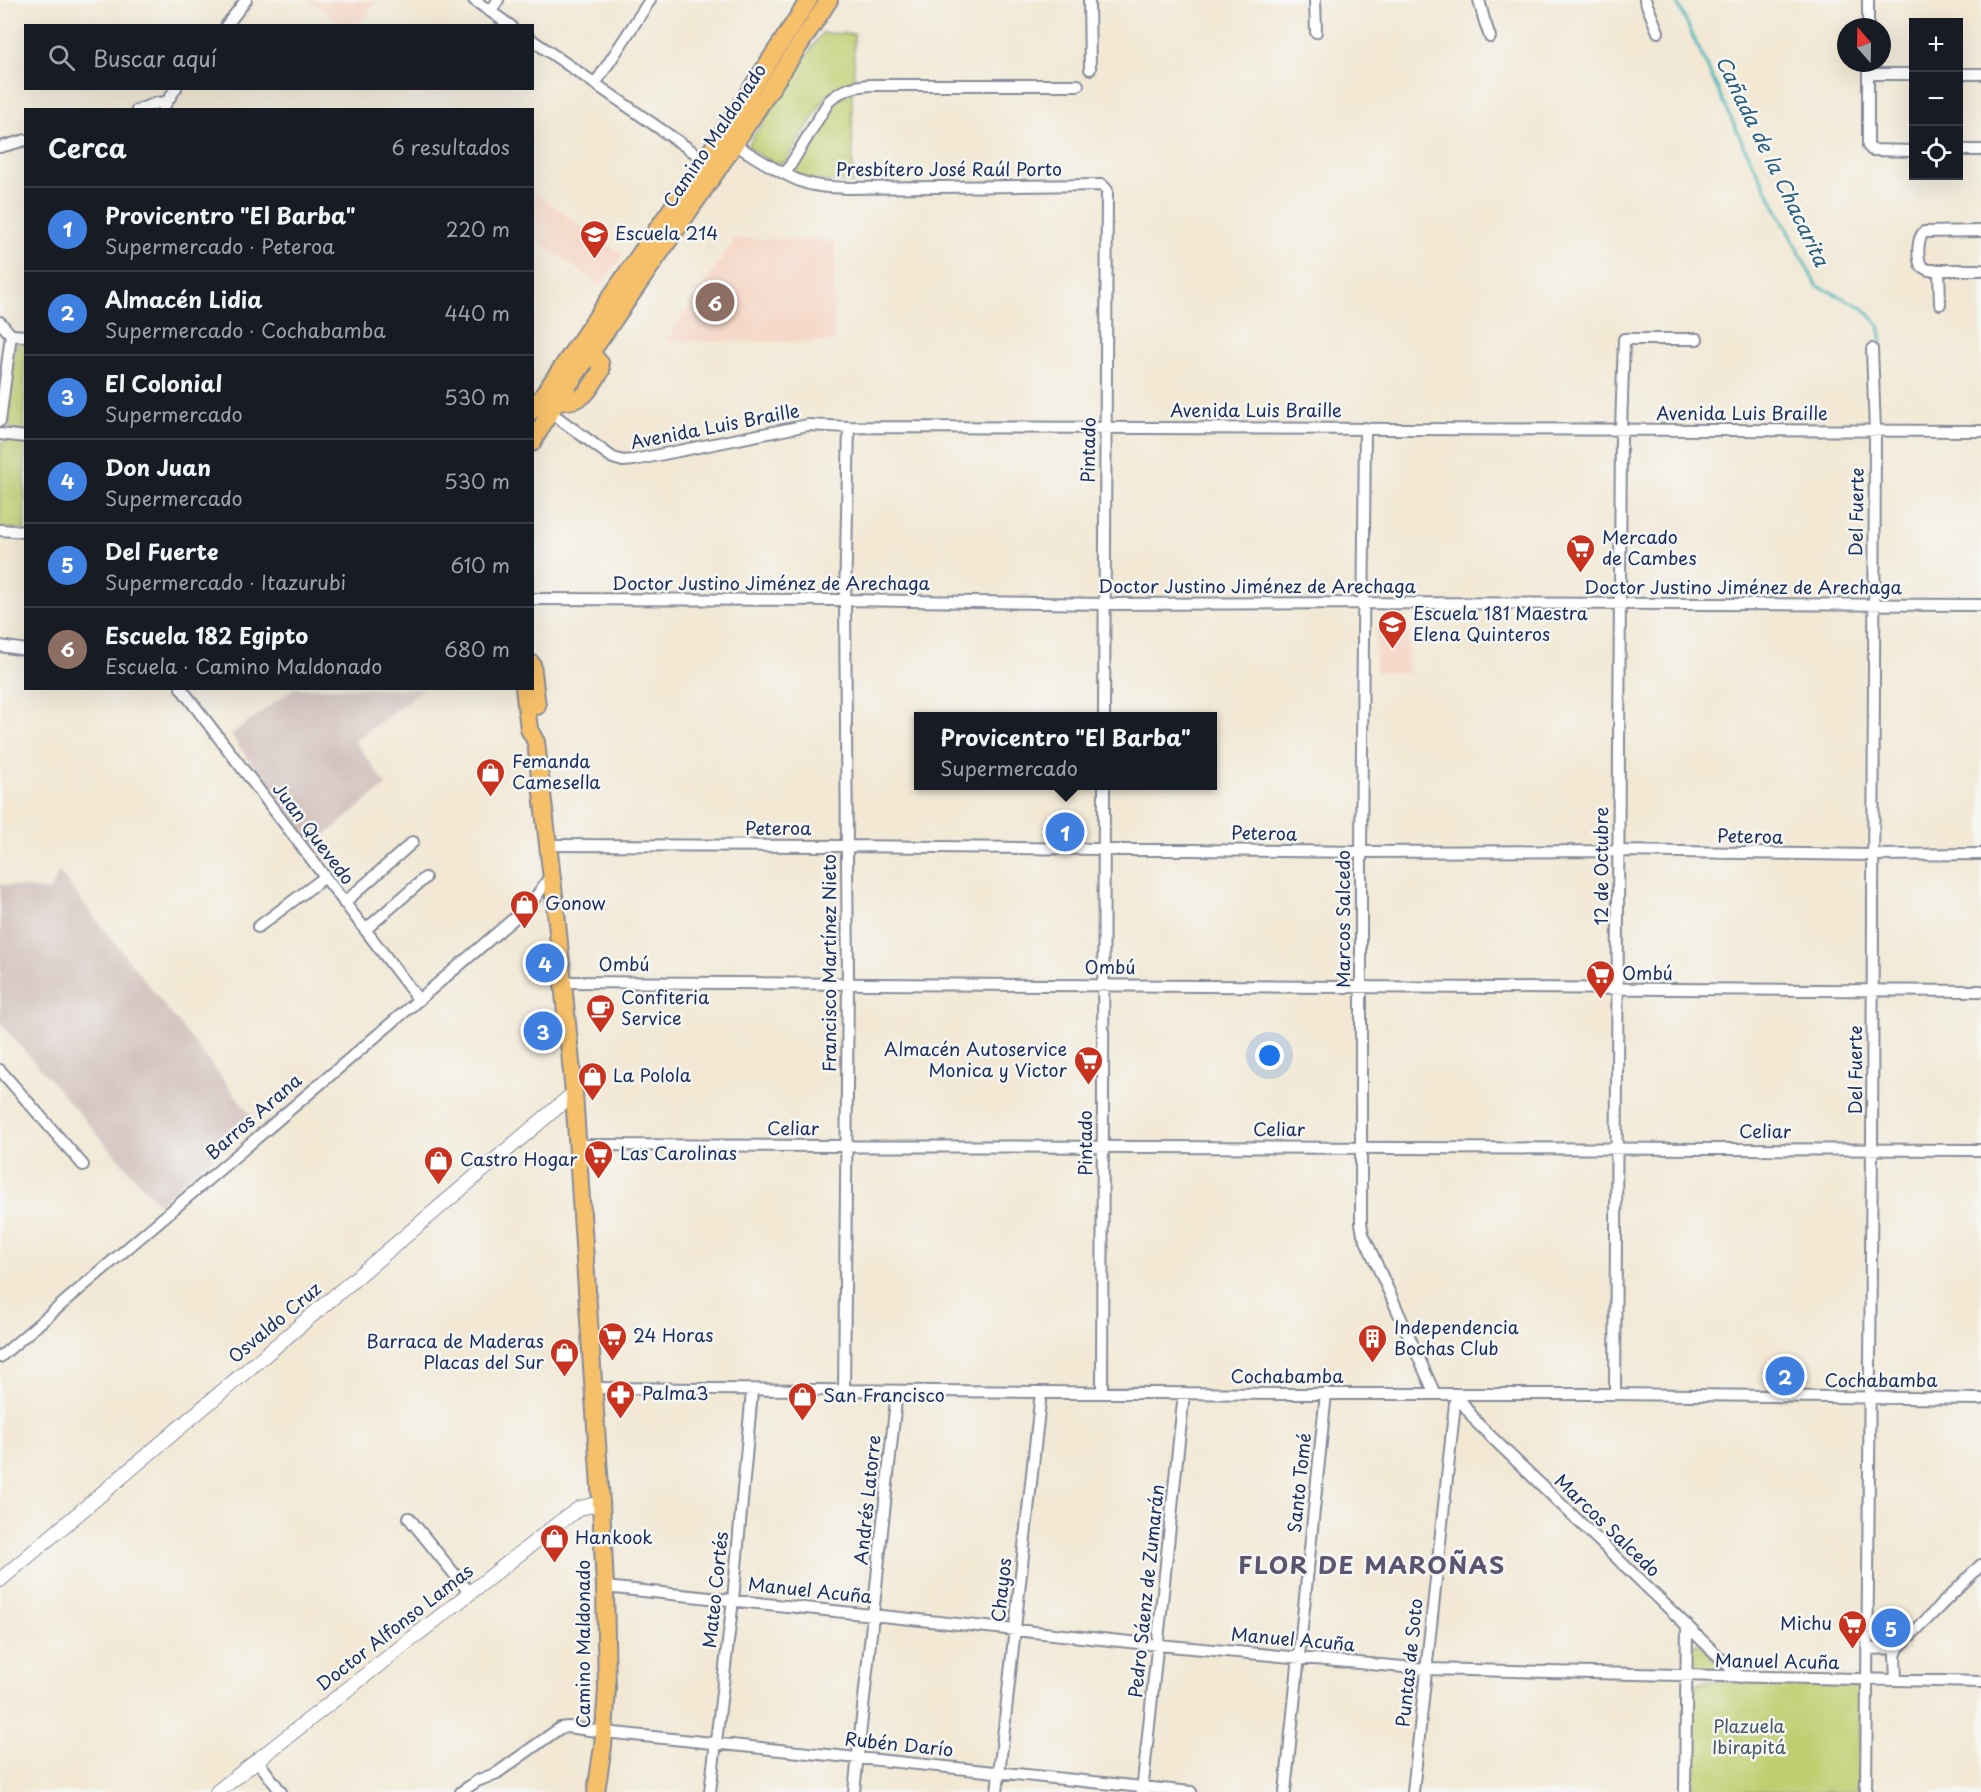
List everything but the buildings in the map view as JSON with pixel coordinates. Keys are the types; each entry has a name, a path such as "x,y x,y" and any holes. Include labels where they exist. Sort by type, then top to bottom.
{"main road":[{"name":"Camino Maldonado","path":"585,347 809,0"},
{"name":"Camino Maldonado","path":"534,409 585,347 734,144 829,0"},
{"path":"534,440 553,407 583,397 601,371 601,367 585,347"},
{"name":"Camino Maldonado","path":"534,680 540,728 536,742 574,1093 601,1503 607,1657 604,1732 596,1792"},
{"name":"Camino Maldonado","path":"524,690 529,729 536,742"}],"street":[{"path":"228,24 246,0"},
{"path":"474,0 508,24"},
{"path":"491,11 498,0"},
{"path":"595,84 650,0"},
{"path":"1089,0 1089,69"},
{"path":"1315,0 1316,32"},
{"path":"1479,0 1491,37"},
{"path":"1646,0 1658,32"},
{"path":"1868,0 1868,18"},
{"path":"534,41 705,160"},
{"path":"1891,71 1909,73"},
{"path":"1868,72 1867,144 1869,148 1872,150 1909,150"},
{"path":"1963,74 1981,74"},
{"path":"785,174 829,101 837,93 856,86 1077,86"},
{"path":"143,108 157,103 167,107 176,90"},
{"path":"0,147 24,141"},
{"name":"Presbítero José Raúl Porto","path":"734,144 785,174 813,185 847,188 1102,185"},
{"path":"1963,150 1981,150"},
{"name":"Pintado","path":"1102,185 1108,194 1104,712"},
{"path":"1981,231 1930,231 1922,234 1920,239 1920,264 1925,270 1981,270"},
{"path":"1939,270 1940,304"},
{"path":"0,322 11,335 24,336"},
{"path":"0,421 11,335"},
{"name":"12 de Octubre","path":"1615,1394 1621,429 1624,339 1697,339"},
{"name":"Del Fuerte","path":"1866,1792 1875,431 1872,349"},
{"name":"Avenida Luis Braille","path":"553,407 613,458 623,461 808,425 1981,431"},
{"name":"Francisco Martínez Nieto","path":"844,1390 848,982 845,600 849,427"},
{"name":"Marcos Salcedo","path":"1365,428 1361,852 1361,1223 1436,1394"},
{"path":"0,434 24,437"},
{"path":"0,530 24,532"},
{"name":"Doctor Justino Jiménez de Arechaga","path":"534,599 1104,604 1981,605"},
{"path":"0,646 24,650"},
{"name":"Juan Quevedo","path":"183,690 418,999"},
{"name":"Pintado","path":"1102,1392 1104,790"},
{"path":"344,903 413,842"},
{"name":"Peteroa","path":"547,845 1361,852 1619,851 1872,855 1981,854"},
{"name":"Barros Arana","path":"0,1357 531,904 551,875"},
{"path":"258,927 325,877"},
{"path":"365,930 425,878"},
{"path":"531,904 547,905 556,913"},
{"name":"Ombú","path":"563,982 848,982 1981,991"},
{"path":"0,1071 83,1165"},
{"name":"Osvaldo Cruz","path":"0,1580 574,1093"},
{"name":"Celiar","path":"577,1144 1981,1150"},
{"name":"Cochabamba","path":"592,1388 752,1391 1615,1394 1981,1398"},
{"name":"Mateo Cortés","path":"710,1792 714,1742 733,1600 752,1391"},
{"name":"Andrés Latorre","path":"854,1792 897,1391"},
{"name":"Chayos","path":"997,1792 1041,1392"},
{"name":"Pedro Sáenz de Zumarán","path":"1143,1790 1184,1393"},
{"name":"Santo Tomé","path":"1285,1792 1326,1393"},
{"name":"Marcos Salcedo","path":"1456,1394 1478,1424 1740,1677"},
{"name":"Puntas de Soto","path":"1413,1792 1456,1394"},
{"name":"Doctor Alfonso Lamas","path":"217,1792 570,1515 580,1508 601,1503"},
{"path":"409,1518 470,1592"},
{"path":"1896,1680 1895,1656 1898,1648 1981,1565"},
{"name":"Manuel Acuña","path":"605,1587 1158,1645 1426,1669 1981,1683"},
{"path":"1685,1792 1687,1625"},
{"path":"1867,1649 1898,1648"},
{"name":"Rubén Darío","path":"462,1792 477,1781 497,1773 560,1728 568,1727 999,1772 1143,1790 1191,1792"},
{"path":"257,1760 281,1792"}],"shaded area":[{"path":"308,0 377,0 361,24 341,24"},
{"path":"534,193 623,255 601,286 534,239"},
{"path":"735,239 835,240 834,342 666,341"},
{"name":"Escuela 181 Maestra Elena Quinteros","path":"1386,624 1409,625 1408,673 1375,672 1376,634 1380,627"},
{"path":"291,690 422,690 355,741 386,785 312,846 231,735"},
{"path":"59,872 255,1120 158,1204 0,1023 0,884 50,891"}],"green space":[{"path":"822,33 854,34 854,81 827,95 785,162 774,164 749,148 748,145"},
{"path":"852,92 853,183 816,181 797,175 793,169 834,102"},
{"path":"24,340 24,430 12,429 7,422 13,354 18,343"},
{"path":"6,440 24,442 24,530 0,528 2,442"},
{"path":"1699,1644 1718,1663 1717,1670 1693,1667 1692,1647"},
{"name":"Plazuela Ibirapitá","path":"1703,1681 1855,1687 1861,1693 1859,1788 1855,1792 1694,1792 1690,1778 1692,1691 1696,1684"}],"waterway":[{"name":"Cañada de la Chacarita","path":"1676,0 1746,150 1816,285 1862,307 1879,325 1882,341"}],"place":[{"name":"Escuela 214","path":"594,260"},
{"name":"Escuela 182 Egipto","path":"715,302"},
{"name":"Mercado de Cambes","path":"1581,574"},
{"name":"Escuela 181 Maestra Elena Quinteros","path":"1392,650"},
{"name":"Femanda Camesella","path":"491,798"},
{"name":"Provicentro \"El Barba\"","path":"1065,832"},
{"name":"Gonow","path":"524,930"},
{"name":"Don Juan","path":"545,963"},
{"name":"Ombú","path":"1601,1000"},
{"name":"El Colonial","path":"543,1031"},
{"name":"Confiteria Service","path":"600,1034"},
{"name":"Almacén Autoservice Monica y Victor","path":"1088,1086"},
{"name":"La Polola","path":"592,1102"},
{"name":"Las Carolinas","path":"599,1180"},
{"name":"Castro Hogar","path":"439,1186"},
{"name":"24 Horas","path":"612,1362"},
{"name":"Independencia Bochas Club","path":"1373,1364"},
{"name":"Almacén Lidia","path":"1785,1376"},
{"name":"Barraca de Maderas Placas del Sur","path":"565,1378"},
{"name":"Palma3","path":"621,1420"},
{"name":"San Francisco","path":"802,1422"},
{"name":"Hankook","path":"554,1564"},
{"name":"Del Fuerte","path":"1891,1628"},
{"name":"Michu","path":"1853,1650"}],"district":[{"name":"FLOR DE MAROÑAS","path":"1372,1566"}]}
